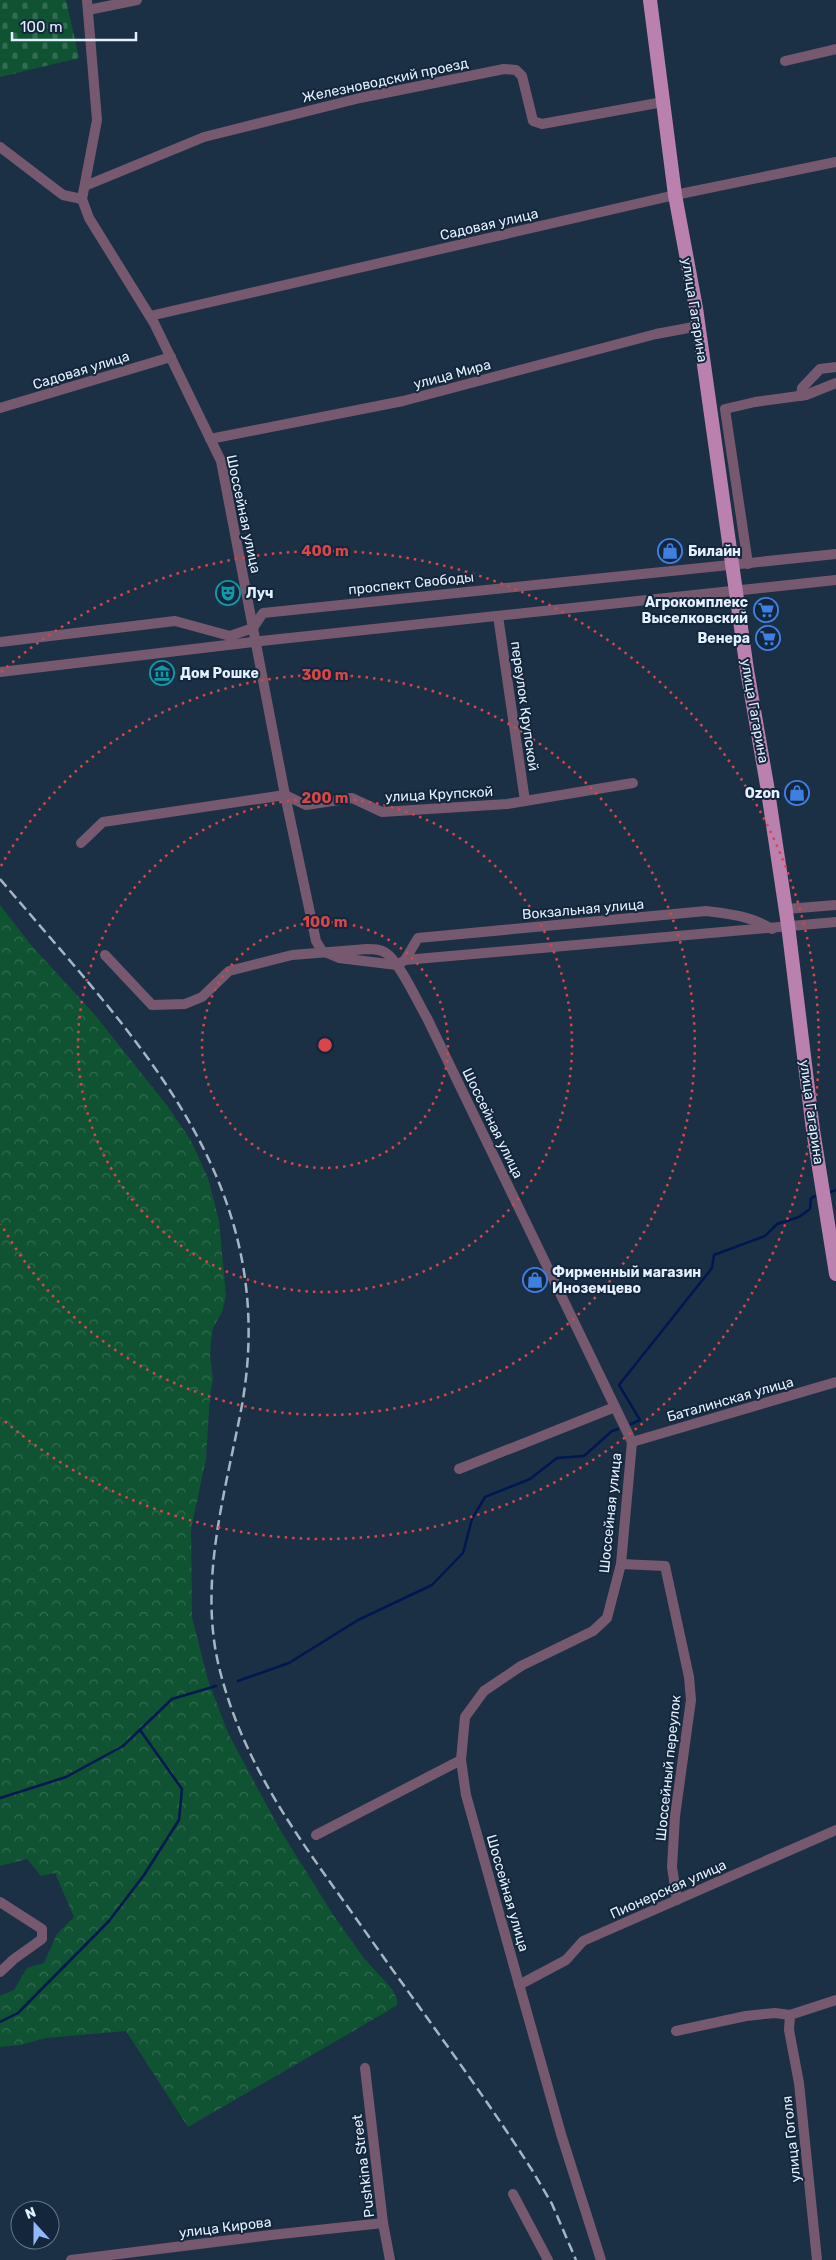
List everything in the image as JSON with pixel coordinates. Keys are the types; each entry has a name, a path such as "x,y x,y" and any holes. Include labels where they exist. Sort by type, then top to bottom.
{"main road":[{"name":"улица Гагарина","path":"650,0 675,195 699,326 747,670 768,785 821,1181 836,1274"}],"street":[{"path":"0,147 63,195 82,199 97,120 87,5 137,0"},
{"path":"785,61 836,49"},
{"name":"Железноводский проезд","path":"85,186 204,138 360,98 504,68 516,70 522,76 533,121 542,124 663,102"},
{"name":"Садовая улица","path":"150,316 675,195 836,162"},
{"name":"Шоссейная улица","path":"82,199 89,218 150,316 221,461 285,795 316,941 322,951"},
{"name":"улица Мира","path":"210,439 403,401 656,334 699,326"},
{"name":"Садовая улица","path":"0,408 170,357"},
{"path":"801,396 802,388 820,370 836,367"},
{"path":"748,564 725,409 755,402 801,396 836,383"},
{"name":"проспект Свободы","path":"0,642 175,621 230,636 253,628 263,613 836,554"},
{"path":"0,672 256,642 836,580"},
{"name":"переулок Крупской","path":"498,616 525,801"},
{"name":"улица Крупской","path":"285,795 306,805 352,798 382,812 525,801 633,783"},
{"path":"81,843 103,822 285,795"},
{"path":"786,909 836,905"},
{"name":"Вокзальная улица","path":"401,962 418,938 706,911 757,920 772,929"},
{"path":"105,955 152,1005 185,1004 202,997 228,971 292,955 322,951 379,950 401,962 836,922"},
{"name":"Шоссейная улица","path":"401,962 632,1442 621,1564 607,1618 593,1631 521,1666 484,1691 466,1717 461,1760 466,1795 561,2134 602,2260"},
{"name":"Баталинская улица","path":"632,1442 836,1382"},
{"path":"459,1469 614,1407"},
{"name":"Шоссейный переулок","path":"621,1564 666,1566 689,1678 691,1700 675,1816 672,1867 677,1900"},
{"path":"316,1835 461,1760"},
{"name":"Пионерская улица","path":"519,1984 566,1960 583,1941 836,1830"},
{"path":"0,1902 42,1929 42,1939 14,1959 0,1972"},
{"path":"676,2031 746,2016 775,2013 790,2016 836,2000"},
{"name":"улица Гоголя","path":"790,2016 789,2030 799,2083 817,2260"},
{"name":"Pushkina Street","path":"364,2068 390,2260"},
{"path":"513,2194 548,2260"},
{"name":"улица Кирова","path":"71,2260 384,2223"}],"green space":[{"path":"0,0 66,0 79,58 0,77"},
{"path":"0,905 31,945 95,1015 169,1108 191,1141 208,1178 219,1221 226,1296 222,1312 213,1328 211,1340 210,1356 213,1379 210,1395 206,1459 191,1529 192,1617 208,1680 228,1733 279,1828 332,1913 363,1957 392,1989 397,1999 397,2005 386,2012 188,2127 126,2031 46,2038 20,2045 0,2047 0,1996 14,1990 27,1968 44,1963 57,1934 74,1917 55,1873 41,1876 27,1859 0,1866"}],"waterway":[{"path":"828,1193 836,1190"},
{"path":"631,1424 640,1420 619,1385 712,1268 714,1255 765,1236 777,1224 799,1217 810,1209 811,1198 818,1195"},
{"path":"238,1681 289,1663 358,1620 432,1585 463,1553 472,1519 485,1497 530,1479 557,1458 584,1456 612,1431 618,1429"},
{"path":"0,1798 66,1777 123,1746 172,1699 216,1686"},
{"path":"0,2022 18,2013 109,1921 144,1875 179,1820 182,1789 140,1730"}],"railway":[{"path":"0,879 100,996 146,1055 186,1116 218,1180 240,1249 249,1324 242,1405 222,1502 213,1568 211,1601 213,1634 219,1667 229,1703 242,1736 293,1829 467,2074 532,2170 552,2204 576,2260"}],"place":[{"name":"Билайн","path":"670,551"},
{"name":"Луч","path":"228,593"},
{"name":"Агрокомплекс Выселковский","path":"766,610"},
{"name":"Венера","path":"768,638"},
{"name":"Дом Рошке","path":"162,673"},
{"name":"Ozon","path":"797,793"},
{"name":"Фирменный магазин Иноземцево","path":"535,1280"}]}
